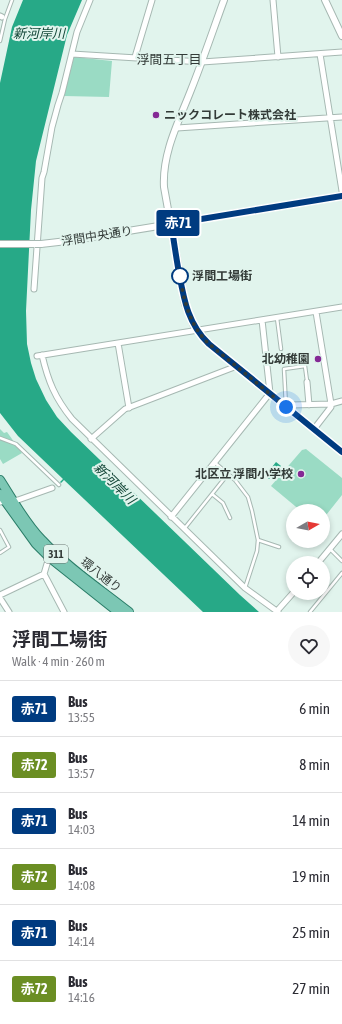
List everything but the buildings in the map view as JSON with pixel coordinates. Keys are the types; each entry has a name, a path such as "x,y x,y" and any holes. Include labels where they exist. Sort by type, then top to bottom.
{"main road":[{"name":"環八通り","path":"0,480 6,501 36,544 49,557 118,612"},
{"name":"環八通り","path":"0,494 52,551 129,612"}],"street":[{"path":"34,289 42,178 52,127 72,54 76,32 90,0"},
{"path":"135,57 152,0"},
{"path":"224,0 176,128 168,152 164,175 185,304 191,320 209,344 342,452"},
{"path":"273,0 278,56"},
{"path":"325,0 342,36"},
{"path":"72,54 202,62 342,52"},
{"path":"320,54 342,191"},
{"path":"176,128 342,117"},
{"name":"浮間中央通り","path":"0,244 41,244 67,241 342,196"},
{"path":"287,600 278,612 245,588 91,438 62,407 53,392 39,356 342,307"},
{"path":"314,429 331,404 316,312"},
{"path":"171,516 270,393 262,320"},
{"path":"118,343 129,408"},
{"path":"91,438 129,408 237,366"},
{"path":"307,382 308,405"},
{"path":"286,407 291,404 308,405 342,402"},
{"path":"6,501 52,488"},
{"path":"324,556 342,534"},
{"path":"49,557 44,574 64,612"},
{"path":"9,612 0,597 44,574"}],"lane":[{"path":"0,41 5,19 12,0"},
{"path":"277,318 281,349"},
{"path":"280,346 284,345"},
{"path":"286,407 284,369 305,366 307,382"},
{"path":"0,438 16,444 59,485"},
{"path":"214,462 235,480 248,497 252,511 258,540 256,558 245,588"},
{"path":"184,529 228,474"},
{"path":"212,494 223,503 230,518"},
{"path":"0,530 9,547 0,553"},
{"path":"258,540 279,547"},
{"path":"329,549 342,561"},
{"path":"310,612 342,573"}],"shaded area":[{"path":"74,57 112,61 109,97 64,96"},
{"path":"0,429 4,433 7,432 22,453 3,464 0,459"},
{"path":"306,449 342,478 342,495 330,510 330,504 293,504 271,486 302,450"}],"water":[{"name":"新河岸川","path":"23,0 82,0 67,35 36,161 31,210 26,311 27,344 36,379 46,400 57,417 71,432 259,612 203,612 64,480 61,483 60,482 63,479 18,436 0,413 0,83 12,27"},
{"path":"276,462 281,466 269,479 265,476"}],"bus line":[{"name":"赤71","path":"342,196 171,224 185,304 188,315 197,330 209,344 342,452"}],"place":[{"name":"ニックコレート株式会社","path":"156,115"},
{"name":"浮間工場街","path":"180,276"},
{"name":"北幼稚園","path":"318,359"},
{"name":"北区立 浮間小学校","path":"301,474"}],"district":[{"name":"浮間五丁目","path":"169,59"}],"route":[{"path":"180,276 178,269 188,315 204,339 286,407"}]}
